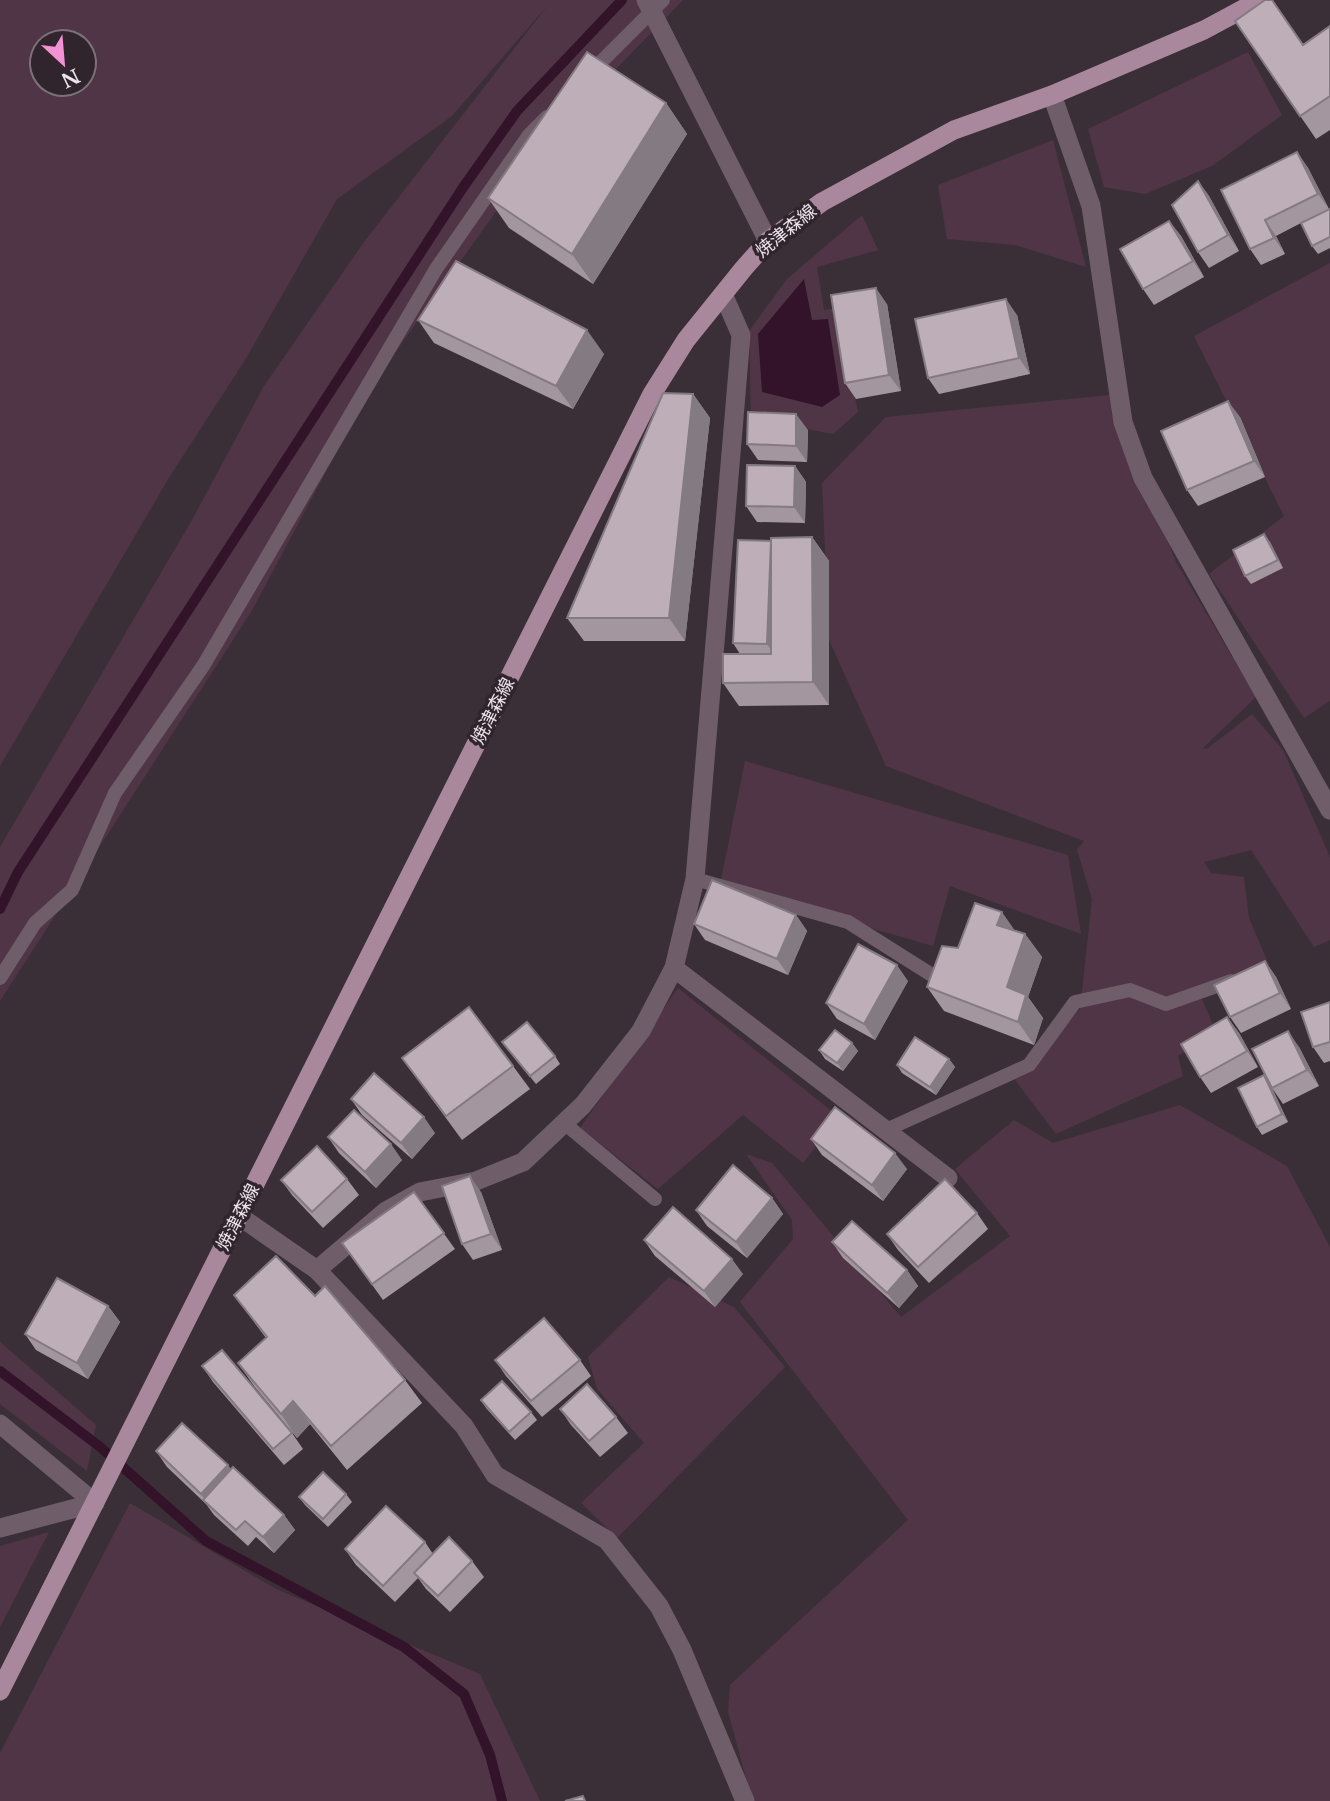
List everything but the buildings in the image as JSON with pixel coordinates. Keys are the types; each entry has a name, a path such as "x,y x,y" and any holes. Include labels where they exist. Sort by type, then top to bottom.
{"main road":[{"name":"焼津森線","path":"0,1691 652,394 686,340 768,241 822,202 883,166 954,130 1052,95 1204,30 1260,0"}],"street":[{"path":"652,3 768,241"},
{"path":"1052,95 1090,206 1123,422 1143,478 1330,810"},
{"path":"317,1270 386,1211 420,1192 475,1181 523,1162 583,1105 641,1031 674,968 695,879 741,335 723,294"},
{"path":"674,968 948,1178"},
{"path":"239,1216 317,1270 464,1426 495,1475 607,1540 659,1606 682,1650 745,1801"},
{"path":"0,1424 95,1503"},
{"path":"0,1528 95,1503"}],"lane":[{"path":"576,87 652,3"},
{"path":"0,978 35,923 72,890 115,793 203,666 436,269 528,135 557,106"},
{"path":"695,879 848,922 935,977"},
{"path":"886,1130 1029,1065 1075,1002 1129,990 1166,1004 1240,978"},
{"path":"564,1124 655,1199"}],"shaded area":[{"path":"0,0 683,0 548,139 374,382 251,612 0,1001 0,847 192,520 264,386 364,242 548,5 452,116 337,199 245,360 170,476 0,766"},
{"path":"1248,52 1282,115 1212,166 1145,194 1104,187 1088,129"},
{"path":"1053,140 1086,267 1015,245 947,239 938,185"},
{"path":"862,215 878,250 817,267 824,310 836,308 858,412 833,434 751,419 749,331 787,279"},
{"path":"1330,263 1330,701 1304,718 1209,574 1284,516 1194,336"},
{"path":"804,279 812,320 828,319 840,395 822,407 762,392 758,334"},
{"path":"1110,395 1176,562 1256,697 1202,749 1208,748 1252,714 1283,750 1330,857 1330,940 1314,947 1251,850 1204,862 1211,873 1244,877 1249,918 1269,965 1201,997 1217,1034 1178,1056 1183,1076 1056,1134 1015,1080 1080,1009 1092,899 1077,850 1084,841 886,766 829,640 822,483 886,417"},
{"path":"745,761 1068,855 1081,934 950,886 933,946 720,885"},
{"path":"678,988 839,1117 803,1163 743,1115 658,1189 580,1128"},
{"path":"1180,1105 1287,1166 1330,1247 1330,1801 752,1801 728,1711 730,1685 908,1520 740,1302 793,1239 792,1220 746,1154 772,1163 901,1317 1010,1236 955,1169 1014,1120 1053,1143"},
{"path":"669,1277 734,1307 785,1367 617,1538 581,1503 644,1443 597,1389 588,1357"},
{"path":"0,1342 96,1425 87,1471 0,1404"},
{"path":"130,1503 276,1589 480,1674 540,1801 0,1801 0,1753"},
{"path":"49,1532 0,1627 0,1546"}],"waterway":[{"path":"0,909 18,872 462,189 517,111 622,0"},
{"path":"0,1371 99,1446 206,1541 404,1647 464,1694 490,1755 502,1801"}]}
